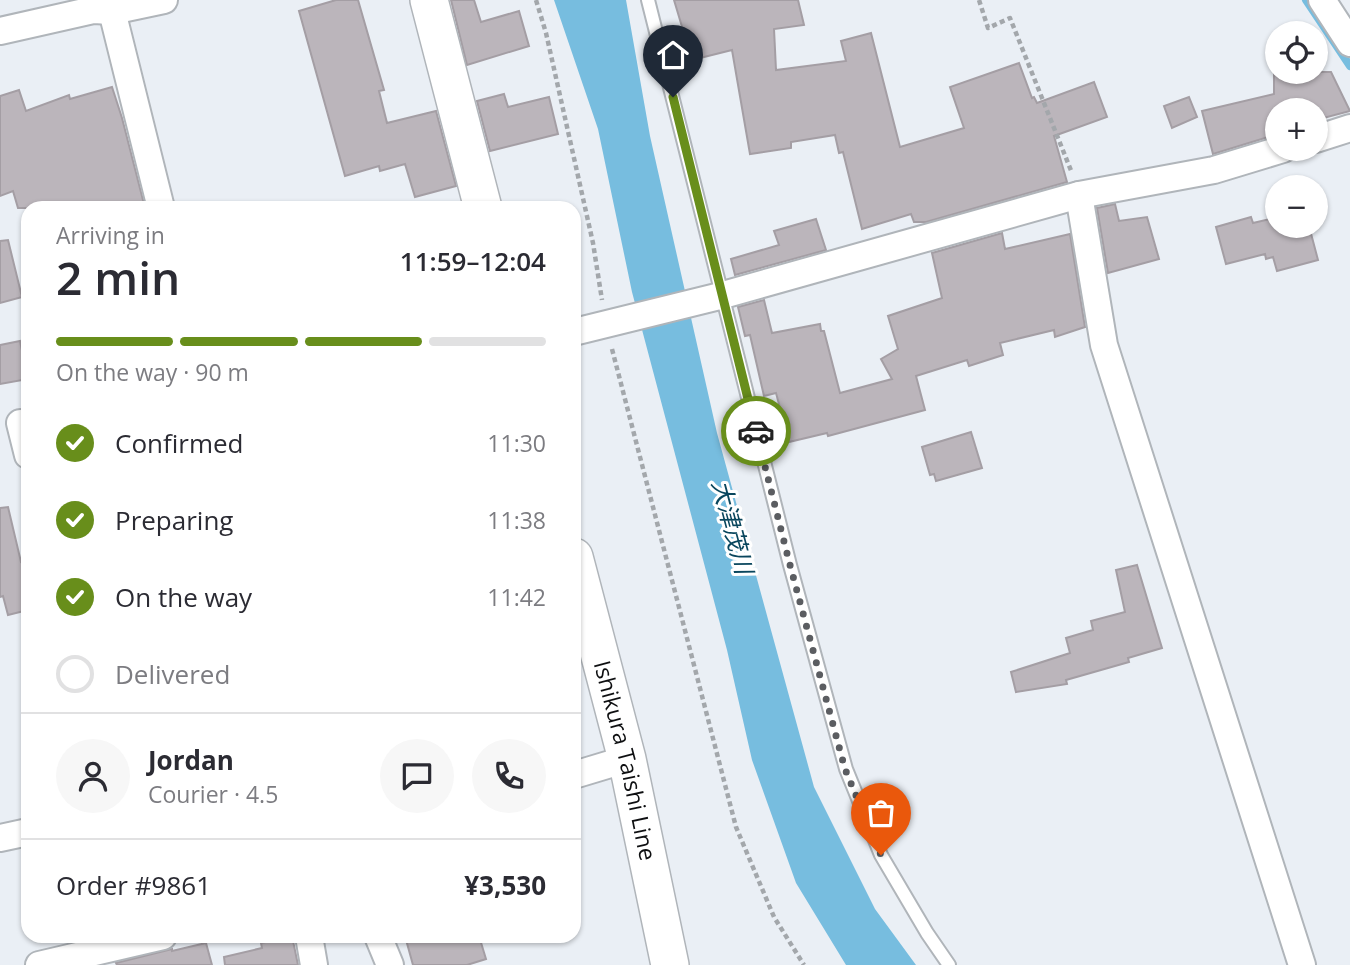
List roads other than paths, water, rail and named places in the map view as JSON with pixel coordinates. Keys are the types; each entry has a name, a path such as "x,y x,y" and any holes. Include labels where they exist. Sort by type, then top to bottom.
{"main road":[{"path":"429,0 481,201"},
{"name":"Ishikura Taishi Line","path":"581,584 627,759 670,965"}],"street":[{"path":"0,31 98,7 164,0"},
{"path":"1322,0 1350,43"},
{"path":"98,7 159,201"},
{"path":"1328,135 1350,128"},
{"path":"581,330 719,296 1079,195 1214,170 1265,154"},
{"path":"1079,195 1104,345 1302,965"},
{"path":"581,773 627,759"},
{"path":"0,838 21,834"},
{"path":"39,965 82,960 139,943"},
{"path":"310,943 314,965"},
{"path":"381,943 390,965"}],"lane":[{"path":"648,0 719,296 845,769 881,855 949,965"}],"water":[{"name":"大津茂川","path":"554,0 626,0 650,136 717,433 814,787 875,909 916,965 846,965 796,883 752,760 727,650 632,292 598,129"}],"waterway":[{"path":"1306,0 1350,66"}]}
